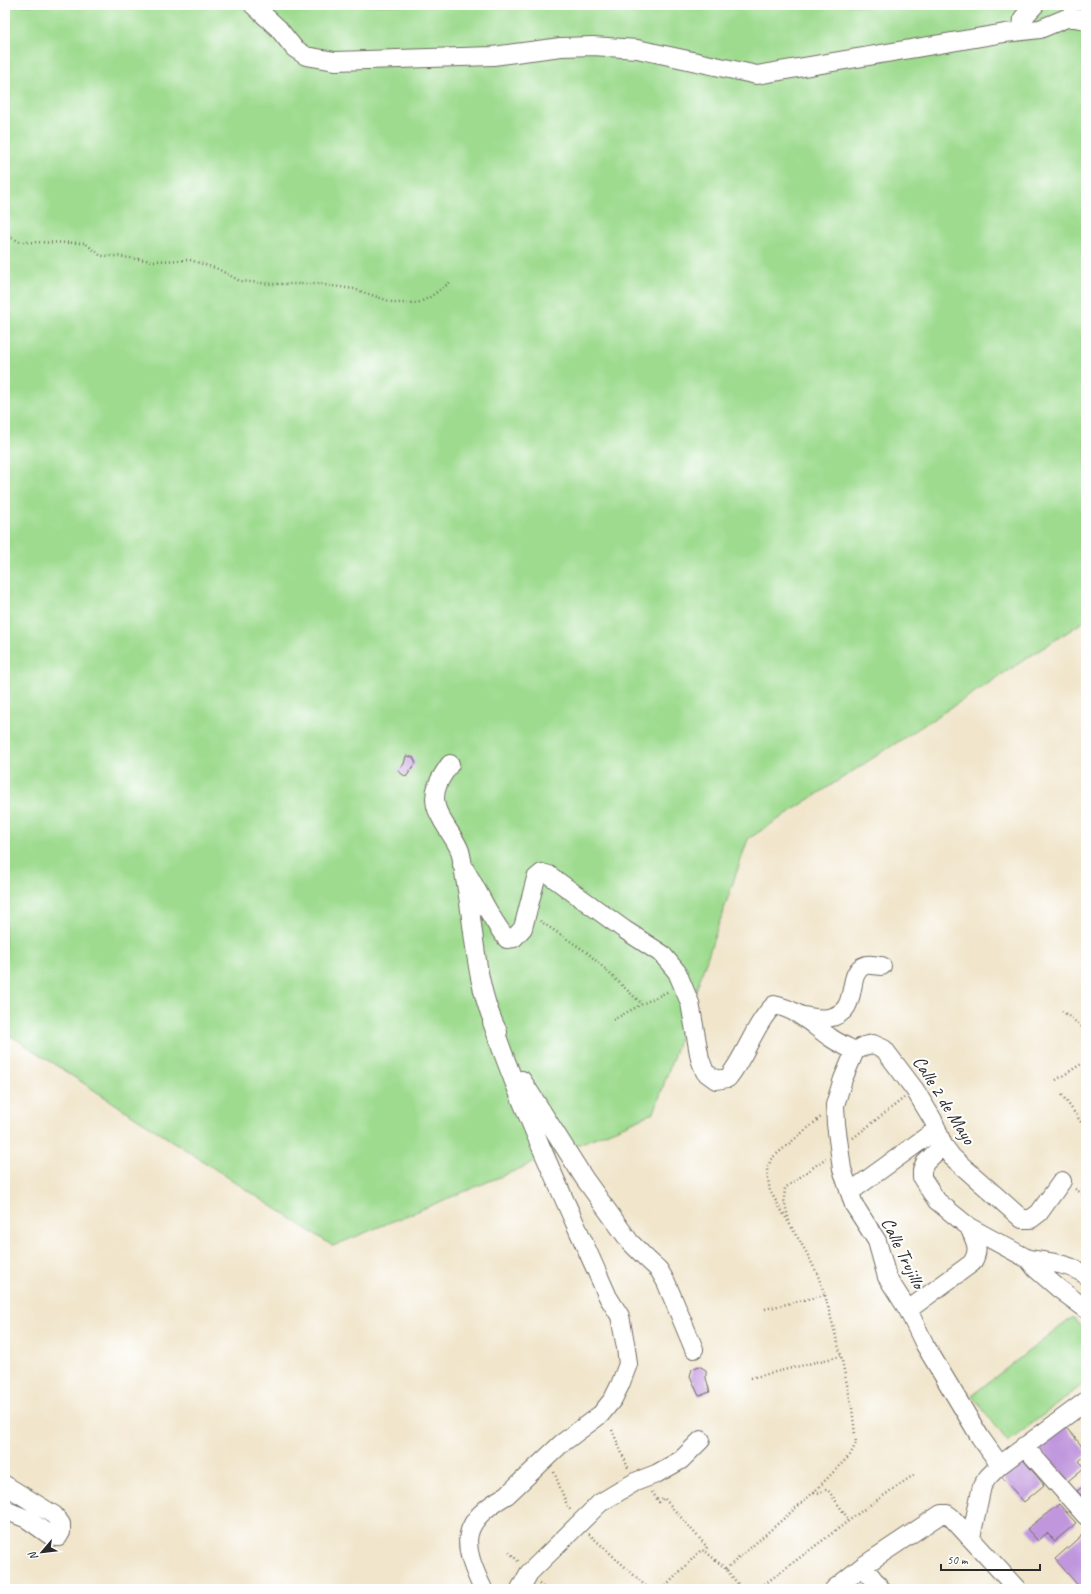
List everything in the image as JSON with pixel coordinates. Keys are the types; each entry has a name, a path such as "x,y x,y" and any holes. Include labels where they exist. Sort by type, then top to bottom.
{"street":[{"path":"253,5 278,28 294,48 306,56 335,61 493,56 561,47 593,46 637,49 757,75 1040,29 1069,17 1086,20"},
{"path":"1022,31 1024,18 1035,5"},
{"path":"450,764 439,780 435,792 436,806 460,851 475,951 484,994 492,1022 507,1065 535,1132 608,1297 620,1316 628,1364 613,1399 601,1414 561,1444 507,1495 474,1520 469,1530 468,1552 483,1589"},
{"path":"462,865 475,884 501,932 507,939 514,938 523,928 531,902 536,878 542,873 549,875 625,930 662,954 677,972 690,1003 700,1059 705,1072 716,1080 728,1078 738,1066 766,1014 774,1005 786,1007 802,1016 852,1058"},
{"path":"802,1016 826,1019 836,1016 844,1010 850,1002 854,979 859,969 867,965 882,966"},
{"path":"492,1022 516,1069 584,1178 630,1242 659,1270 666,1282 694,1349"},
{"name":"Calle 2 de Mayo","path":"852,1058 864,1046 873,1044 884,1049 909,1080 925,1106 940,1137 952,1157 1022,1219 1031,1219 1039,1213 1062,1180"},
{"name":"Calle Trujillo","path":"852,1058 835,1105 842,1169 854,1205 878,1241 887,1277 908,1310 952,1394 1000,1465"},
{"path":"850,1192 940,1137"},
{"path":"940,1137 922,1170 922,1178 937,1201 970,1227 1028,1259 1065,1264 1078,1269 1086,1275"},
{"path":"908,1310 972,1263 978,1250 970,1227"},
{"path":"1028,1259 1036,1269 1058,1288 1086,1309"},
{"path":"971,1537 982,1486 988,1477 1000,1465 1024,1446 1086,1401"},
{"path":"520,1589 529,1573 600,1503 635,1482 656,1474 681,1460 701,1440"},
{"path":"1024,1446 1086,1516"},
{"path":"5,1485 54,1515 61,1524 61,1532 58,1537 51,1536 27,1520 5,1510"},
{"path":"834,1589 863,1566 942,1514 947,1514 971,1537 1017,1589"},
{"path":"863,1566 881,1589"}],"path":[{"path":"5,234 20,242 85,243 101,256 116,256 152,261 190,260 218,269 240,281 272,284 318,284 354,289 395,303 418,303 430,297 452,281"},
{"path":"531,902 542,922 588,953 642,1004"},
{"path":"614,1020 642,1004 682,985"},
{"path":"1062,1011 1086,1030"},
{"path":"1056,1080 1086,1061"},
{"path":"1062,1095 1086,1129"},
{"path":"726,1569 814,1492 850,1455 856,1443 852,1408 841,1356 824,1295 817,1274 805,1250 770,1191 767,1168 772,1158 835,1105"},
{"path":"765,1309 824,1295"},
{"path":"751,1378 841,1356"},
{"path":"612,1430 635,1482"},
{"path":"552,1468 561,1487 567,1505 579,1523 649,1589"},
{"path":"758,1589 775,1578 849,1520 915,1474"},
{"path":"814,1492 820,1493 828,1490 849,1520"},
{"path":"652,1492 659,1502 664,1498 707,1547 705,1551"},
{"path":"663,1589 701,1550 705,1551 726,1569 742,1589"}],"green space":[{"path":"5,5 1086,5 1086,620 748,839 654,1113 333,1246 5,1032"},
{"path":"1073,1317 1086,1334 1086,1382 1008,1442 972,1395"}],"building":[{"path":"406,756 413,757 416,763 406,777 398,771 404,764"},
{"path":"699,1366 706,1370 706,1378 710,1392 699,1396 690,1376 692,1369"},
{"path":"1064,1425 1086,1451 1086,1455 1079,1461 1085,1467 1068,1481 1036,1446"},
{"path":"1020,1456 1044,1485 1024,1502 999,1474"},
{"path":"1086,1484 1086,1500 1077,1491"},
{"path":"1059,1504 1076,1523 1055,1541 1047,1533 1038,1541 1027,1529"},
{"path":"1084,1533 1086,1535 1086,1589 1081,1589 1055,1559"}]}
